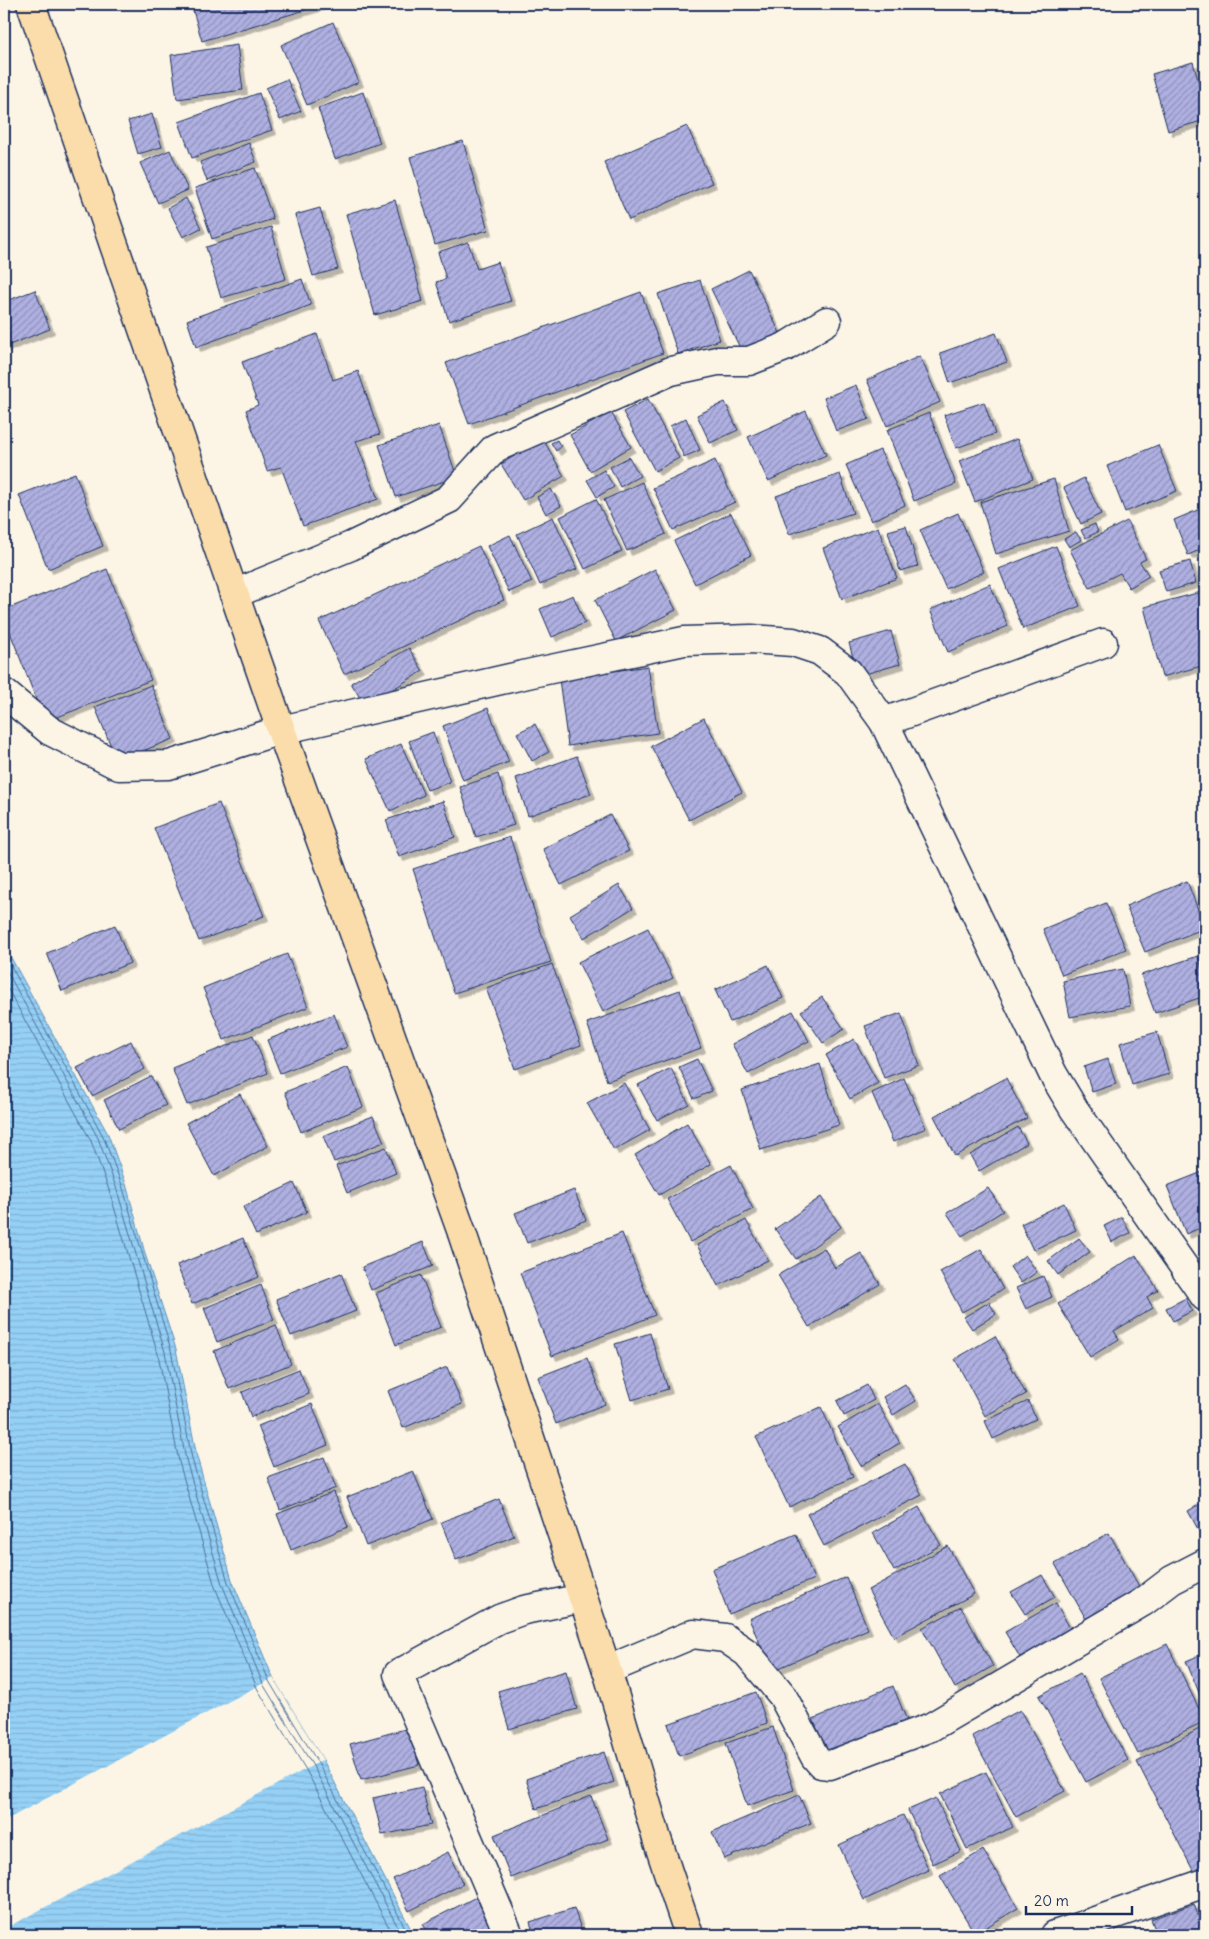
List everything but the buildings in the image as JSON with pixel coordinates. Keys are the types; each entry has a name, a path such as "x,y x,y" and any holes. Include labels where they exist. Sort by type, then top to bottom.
{"highway":[{"path":"31,4 281,730 460,1230 607,1670 657,1838 689,1935"}],"street":[{"path":"234,594 351,546 449,500 474,469 495,448 671,370 716,361 749,361 786,347 827,321"},
{"path":"4,693 50,731 85,751 118,766 169,765 281,730 532,673 684,641 751,639 793,642 820,651 848,672 884,722 1053,1074 1074,1109 1195,1263 1205,1297"},
{"path":"884,722 1103,643"},
{"path":"607,1670 693,1634 725,1638 747,1653 760,1667 782,1695 820,1764 830,1765 931,1727 1143,1602 1172,1580 1205,1563"},
{"path":"509,1935 398,1674 499,1618 524,1610 583,1598"},
{"path":"1055,1935 1205,1883"}],"water":[{"path":"4,945 108,1134 126,1184 146,1257 176,1349 197,1457 232,1580 273,1678 323,1760 414,1935 4,1935"}],"pier":[{"path":"273,1678 323,1760 4,1929 4,1821"}]}
